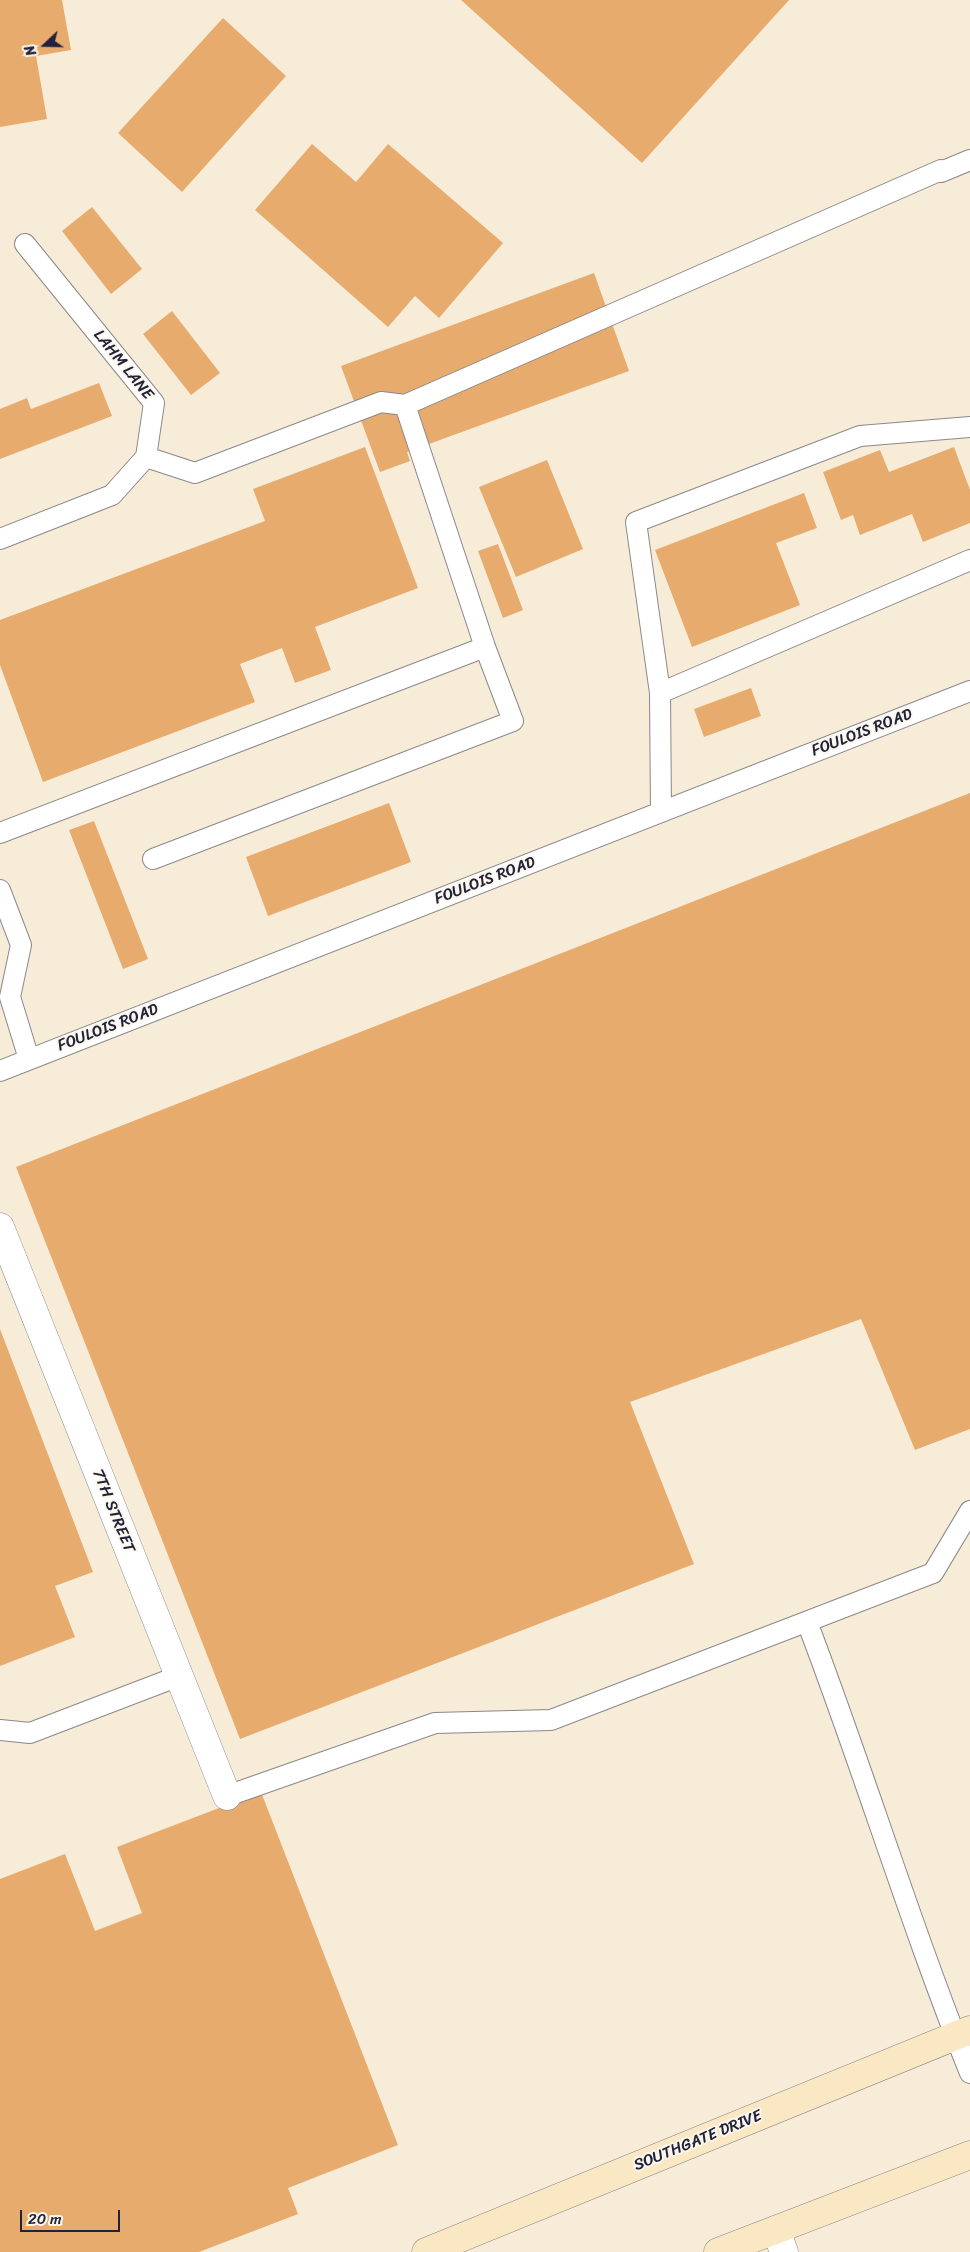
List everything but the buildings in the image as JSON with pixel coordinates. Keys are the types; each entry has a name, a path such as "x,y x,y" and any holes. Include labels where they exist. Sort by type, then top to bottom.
{"main road":[{"name":"SOUTHGATE DRIVE","path":"426,2252 963,2033"},
{"path":"718,2252 780,2241 970,2155"}],"street":[{"name":"7TH STREET","path":"0,1227 227,1796"}],"lane":[{"path":"0,539 112,495 146,457 195,473 382,402 405,405 970,160"},
{"name":"LAHM LANE","path":"25,244 154,404 146,457"},
{"path":"153,859 513,720 485,647 405,405"},
{"path":"660,812 660,693 636,522 860,436 970,427"},
{"path":"660,693 970,560"},
{"path":"0,833 485,647"},
{"name":"FOULOIS ROAD","path":"0,1071 970,691"},
{"path":"0,890 21,944 10,998 29,1060"},
{"path":"227,1796 435,1724 551,1720 807,1622 933,1573 970,1511"},
{"path":"807,1622 846,1724 910,1914 963,2033 970,2073"},
{"path":"0,1730 30,1733 179,1676"}]}
